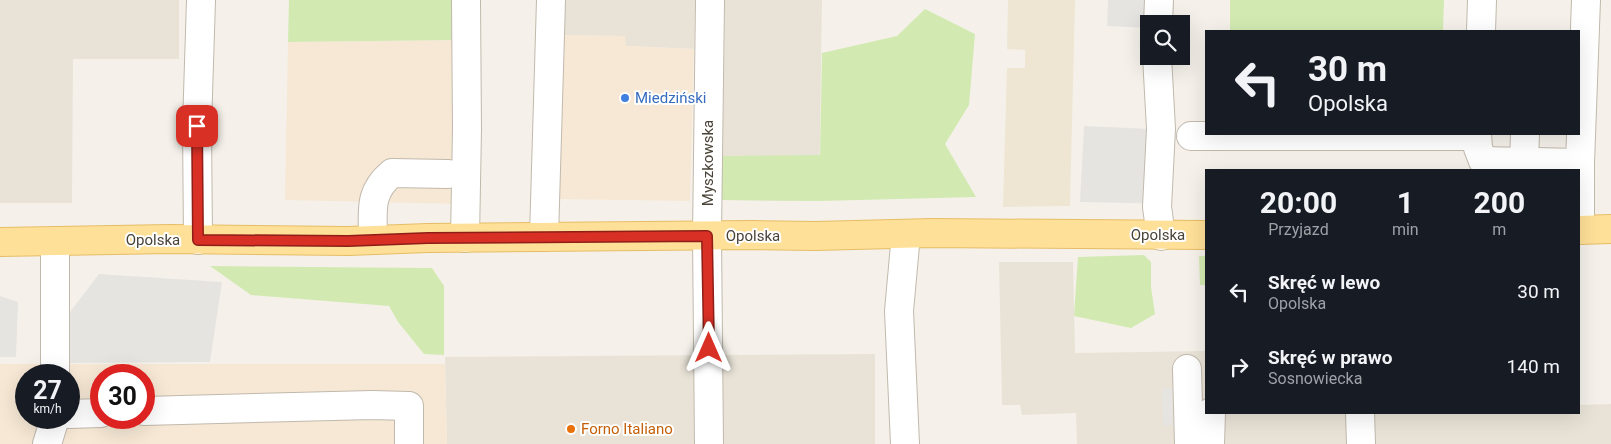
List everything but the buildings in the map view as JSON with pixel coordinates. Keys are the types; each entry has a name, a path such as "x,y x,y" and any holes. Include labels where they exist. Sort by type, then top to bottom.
{"main road":[{"path":"1580,230 1611,229"},
{"name":"Opolska","path":"0,242 906,234 1205,235"}],"street":[{"path":"198,240 197,126 201,0"},
{"path":"465,238 467,129 466,0"},
{"path":"544,237 551,0"},
{"name":"Myszkowska","path":"709,444 707,236 710,0"},
{"path":"1158,15 1159,0"},
{"path":"1481,30 1482,0"},
{"path":"1580,169 1586,0"},
{"path":"1157,65 1161,129 1157,208 1161,236"},
{"path":"1191,136 1477,135 1478,148 1483,161 1580,163"},
{"path":"1524,162 1525,135"},
{"path":"373,240 372,201 382,182 392,173 448,174"},
{"path":"905,444 899,311 906,234"},
{"path":"55,364 56,241"},
{"path":"1187,369 1189,444"},
{"path":"155,412 372,404 409,406 409,444"},
{"path":"1210,444 1211,414"},
{"path":"1360,414 1361,444"},
{"path":"47,444 52,429"}],"shaded area":[{"path":"0,0 179,0 179,59 73,59 72,203 0,203"},
{"path":"538,0 695,0 694,49 625,46 625,36 561,35"},
{"path":"725,0 822,0 819,201 722,200"},
{"path":"1008,0 1075,0 1070,206 1003,207 1007,68 1025,68 1025,50 1007,49"},
{"path":"1108,0 1174,0 1174,9 1159,8 1156,15 1140,15 1140,28 1107,26"},
{"name":"Miedziński","path":"561,35 625,36 626,46 694,49 690,201 553,199"},
{"path":"459,40 459,204 285,200 288,42"},
{"path":"1084,126 1173,130 1170,204 1080,202"},
{"path":"999,262 1073,262 1075,353 1205,351 1205,414 1580,414 1580,405 1611,404 1611,444 1077,444 1076,413 1022,415 1020,405 1002,405"},
{"path":"99,274 222,282 210,362 67,363 67,316"},
{"path":"0,296 18,302 16,357 0,357"},
{"path":"875,354 875,444 447,444 445,357"},
{"path":"0,364 15,364 15,429 80,429 80,364 90,364 90,429 155,429 155,364 445,364 447,444 0,444"},
{"path":"1162,388 1179,388 1180,425 1163,426"}],"green space":[{"path":"289,0 459,0 459,40 288,42"},
{"path":"1230,0 1444,0 1443,30 1230,30"},
{"path":"925,9 975,34 969,105 945,144 976,197 819,201 722,200 722,156 820,155 822,53 897,36"},
{"path":"1144,255 1151,262 1151,287 1155,314 1131,328 1074,316 1078,257"},
{"path":"1199,256 1205,256 1205,285 1200,285"},
{"path":"210,266 432,268 444,286 444,355 424,354 398,322 389,306 251,295"}],"place":[{"name":"Miedziński","path":"625,98"},
{"name":"Forno Italiano","path":"571,429"}],"route":[{"path":"197,126 198,240 348,241 428,238 707,236 709,348"}]}
